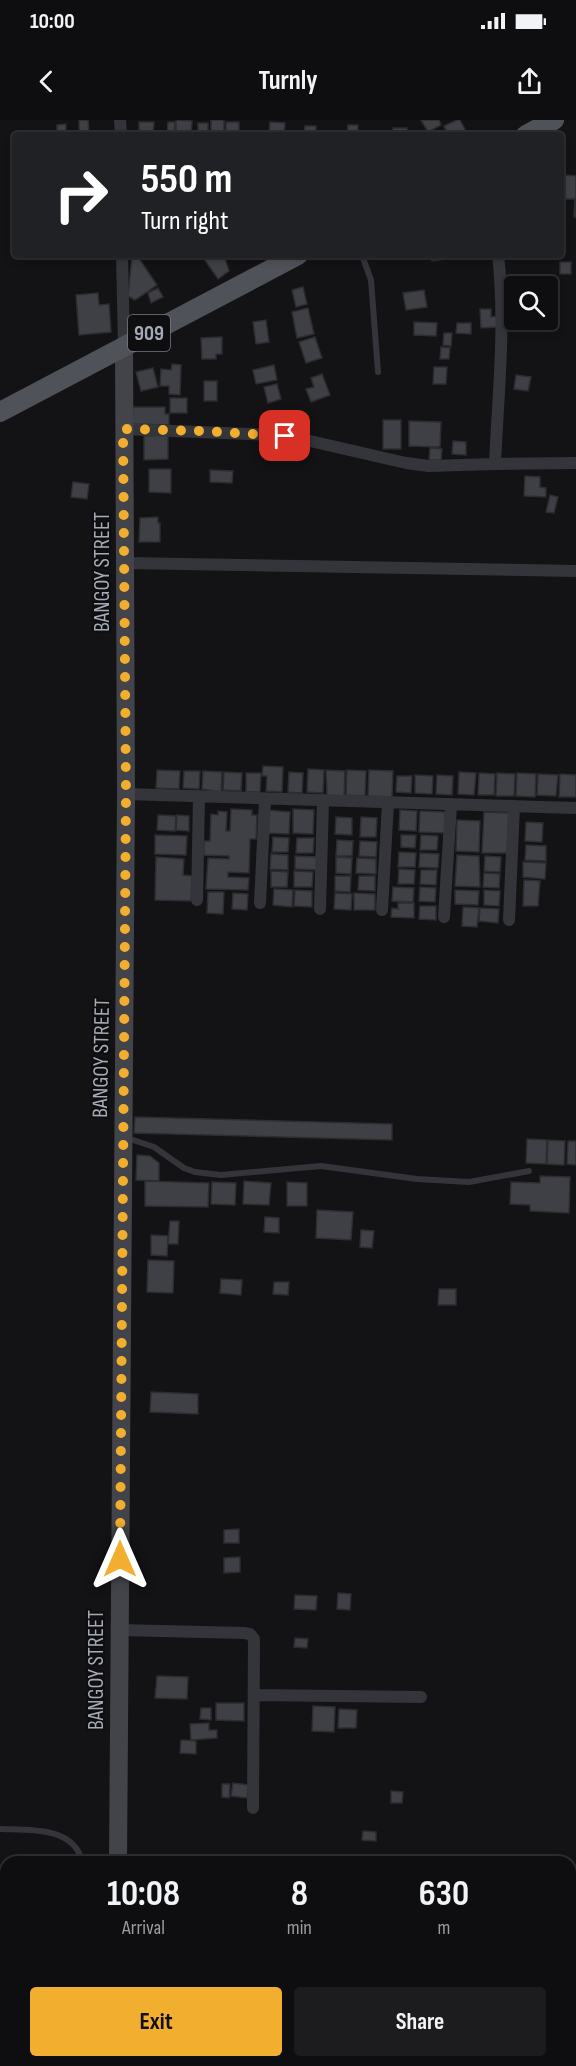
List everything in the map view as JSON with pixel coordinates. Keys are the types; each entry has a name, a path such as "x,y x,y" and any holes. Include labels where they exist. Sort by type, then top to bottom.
{"main road":[{"path":"532,132 554,120"},
{"name":"909","path":"0,412 292,258"},
{"name":"BANGOY STREET","path":"117,1856 126,794 123,346"}],"street":[{"name":"BANGOY STREET","path":"122,258 123,346"},
{"path":"495,464 500,341 498,258"},
{"path":"123,429 273,435 429,466 576,463"},
{"path":"125,563 576,571"},
{"path":"126,794 576,808"},
{"path":"197,900 199,797"},
{"path":"260,903 265,799"},
{"path":"320,909 323,801"},
{"path":"382,910 388,803"},
{"path":"444,917 451,805"},
{"path":"509,920 514,806"},
{"path":"119,1630 244,1633 254,1639 254,1808"},
{"path":"254,1695 422,1697"}],"lane":[{"path":"363,258 371,280 378,372"},
{"path":"123,1138 154,1147 184,1168 195,1172 221,1174 321,1166 417,1179 469,1182 529,1171"},
{"path":"0,1829 34,1830 57,1834 73,1843 79,1856"}],"building":[{"path":"79,120 88,120 89,132 79,132"},
{"path":"176,120 192,121 191,132 176,132"},
{"path":"211,120 224,120 224,132 211,132"},
{"path":"421,120 439,120 441,125 428,132"},
{"path":"460,120 466,132 447,132 444,126"},
{"path":"139,122 154,122 153,132 139,132"},
{"path":"168,122 175,122 174,132 167,132"},
{"path":"226,122 239,122 239,132 226,132"},
{"path":"270,122 285,123 284,132 269,132"},
{"path":"198,123 208,123 208,132 198,132"},
{"path":"66,124 66,132 57,132 57,125"},
{"path":"348,125 358,125 358,132 347,132"},
{"path":"305,126 316,126 316,132 304,132"},
{"path":"393,128 407,128 407,132 393,132"},
{"path":"565,175 576,176 576,217 574,217 575,199 564,199"},
{"path":"132,258 139,258 157,285 135,300 128,296"},
{"path":"203,258 225,258 229,271 218,279"},
{"path":"432,258 453,258 432,261"},
{"path":"560,262 571,262 571,274 560,274"},
{"path":"303,287 307,304 296,307 292,290"},
{"path":"158,288 163,297 151,303 148,293"},
{"path":"424,290 427,307 406,310 403,293"},
{"path":"98,293 99,305 109,304 111,332 79,335 76,295"},
{"path":"308,308 314,334 297,338 292,312"},
{"path":"480,309 491,309 491,317 498,316 498,327 481,328"},
{"path":"266,320 269,342 256,344 253,322"},
{"path":"414,322 437,323 436,336 414,335"},
{"path":"457,323 471,323 471,334 456,333"},
{"path":"444,333 452,333 451,346 443,345"},
{"path":"222,337 222,354 216,354 216,359 202,359 201,338"},
{"path":"315,337 322,358 306,363 299,342"},
{"path":"441,347 450,348 449,359 440,359"},
{"path":"172,364 181,365 180,395 169,394 169,386 160,386 161,369 171,370"},
{"path":"274,365 277,380 256,384 253,370"},
{"path":"434,367 447,367 446,384 433,384"},
{"path":"153,368 158,387 141,391 136,372"},
{"path":"322,374 330,395 311,402 306,389 314,387 311,378"},
{"path":"516,375 531,377 528,391 514,389"},
{"path":"204,381 217,381 217,401 204,401"},
{"path":"277,384 281,399 268,403 264,387"},
{"path":"170,398 187,398 187,413 170,413"},
{"path":"133,407 165,407 165,414 169,414 169,425 132,424"},
{"path":"383,420 401,420 401,449 383,449"},
{"path":"409,421 441,422 440,447 409,446"},
{"path":"168,435 168,459 144,460 144,436"},
{"path":"453,441 466,442 466,455 452,454"},
{"path":"268,443 279,443 278,459 268,458"},
{"path":"430,448 442,449 441,460 429,460"},
{"path":"149,469 171,469 171,493 149,492"},
{"path":"210,470 233,471 232,483 210,482"},
{"path":"525,476 540,477 540,487 546,488 546,497 524,496"},
{"path":"73,482 89,484 87,499 71,497"},
{"path":"550,495 558,497 554,513 546,512"},
{"path":"158,517 160,542 139,542 140,518"},
{"path":"263,766 283,767 282,792 266,791 267,776 262,776"},
{"path":"308,769 324,770 323,793 307,792"},
{"path":"157,770 180,771 179,789 156,788"},
{"path":"326,770 345,771 344,796 327,795"},
{"path":"347,770 366,771 365,796 346,795"},
{"path":"369,770 393,771 392,797 368,796"},
{"path":"184,771 200,771 199,789 183,788"},
{"path":"203,771 222,772 221,792 202,789"},
{"path":"224,772 242,773 241,791 223,790"},
{"path":"289,772 303,773 302,793 288,792"},
{"path":"459,772 476,773 474,795 458,794"},
{"path":"246,773 261,773 260,792 246,792"},
{"path":"479,773 495,774 494,795 478,795"},
{"path":"497,773 515,774 514,796 496,796"},
{"path":"517,773 536,774 535,797 516,796"},
{"path":"538,774 558,775 556,796 537,795"},
{"path":"560,774 576,775 576,797 559,797"},
{"path":"415,775 433,776 432,794 415,793"},
{"path":"437,775 453,776 452,795 436,794"},
{"path":"397,776 412,776 411,793 396,792"},
{"path":"231,809 252,810 252,815 257,815 256,839 250,839 249,873 228,872 228,877 249,878 248,890 206,889 208,858 229,859 229,856 204,855 204,841 210,841 211,814 218,815 218,811 227,812 226,831 230,831"},
{"path":"293,809 314,810 313,834 293,833"},
{"path":"267,810 290,812 289,834 266,833"},
{"path":"400,810 417,811 416,831 399,830"},
{"path":"420,811 445,812 445,833 419,832"},
{"path":"484,812 509,813 508,853 482,853"},
{"path":"158,815 176,816 175,831 157,830"},
{"path":"177,815 189,816 189,831 176,830"},
{"path":"336,817 352,818 352,835 335,834"},
{"path":"361,817 377,818 376,837 360,837"},
{"path":"457,820 480,821 479,852 456,851"},
{"path":"526,822 543,823 542,842 525,841"},
{"path":"155,835 187,836 186,855 155,854"},
{"path":"401,835 416,835 415,848 401,847"},
{"path":"421,835 438,836 437,850 420,850"},
{"path":"273,837 289,838 288,852 272,852"},
{"path":"297,838 314,838 313,853 296,853"},
{"path":"337,840 353,841 352,856 336,856"},
{"path":"360,841 377,842 376,857 359,856"},
{"path":"526,845 546,846 546,861 525,860"},
{"path":"399,852 416,853 415,867 398,867"},
{"path":"420,853 439,854 438,868 419,867"},
{"path":"271,854 288,855 288,870 270,869"},
{"path":"457,855 479,856 480,887 455,886"},
{"path":"295,856 318,857 318,870 295,869"},
{"path":"485,856 501,857 500,872 484,871"},
{"path":"156,857 184,859 183,875 192,876 191,901 155,900"},
{"path":"336,857 352,858 351,874 336,873"},
{"path":"357,858 376,859 376,874 356,873"},
{"path":"523,862 546,863 545,879 523,877"},
{"path":"399,869 415,870 414,884 398,884"},
{"path":"421,870 437,870 436,885 420,884"},
{"path":"271,871 288,872 287,887 271,887"},
{"path":"294,871 313,872 312,887 294,887"},
{"path":"484,873 500,874 499,888 483,887"},
{"path":"335,876 351,876 350,892 335,891"},
{"path":"359,876 375,876 375,891 358,890"},
{"path":"524,880 540,881 538,906 523,906"},
{"path":"393,887 414,888 413,902 392,901"},
{"path":"420,887 436,888 435,902 419,901"},
{"path":"274,889 293,890 292,907 273,905"},
{"path":"295,890 312,891 312,907 294,906"},
{"path":"455,890 479,891 478,905 455,904"},
{"path":"484,890 500,891 499,906 484,905"},
{"path":"208,892 224,892 223,914 207,913"},
{"path":"233,893 248,894 247,910 232,909"},
{"path":"335,893 352,894 351,910 334,909"},
{"path":"354,893 375,894 375,910 354,910"},
{"path":"398,903 414,903 414,918 391,917 392,908 398,909"},
{"path":"420,906 436,906 436,920 419,919"},
{"path":"463,907 479,908 477,927 462,926"},
{"path":"480,908 499,909 498,923 479,921"},
{"path":"135,1117 392,1124 392,1140 134,1133"},
{"path":"527,1139 547,1140 546,1164 526,1163"},
{"path":"548,1140 565,1141 564,1165 547,1164"},
{"path":"568,1141 576,1141 576,1165 567,1164"},
{"path":"137,1155 150,1156 159,1163 159,1181 136,1180"},
{"path":"540,1176 570,1177 569,1213 530,1211 530,1205 510,1204 511,1182 540,1183"},
{"path":"145,1181 209,1183 208,1207 145,1206"},
{"path":"244,1181 271,1183 269,1205 243,1204"},
{"path":"212,1182 236,1183 235,1205 211,1204"},
{"path":"287,1182 307,1183 307,1206 287,1206"},
{"path":"317,1210 353,1212 351,1240 316,1238"},
{"path":"265,1217 279,1218 279,1233 264,1232"},
{"path":"170,1221 179,1221 178,1244 168,1244"},
{"path":"361,1230 374,1231 372,1248 360,1247"},
{"path":"151,1235 168,1236 167,1256 151,1255"},
{"path":"148,1260 174,1261 173,1293 147,1292"},
{"path":"221,1279 242,1280 241,1295 220,1293"},
{"path":"274,1282 289,1282 288,1295 273,1294"},
{"path":"439,1289 456,1289 456,1305 438,1305"},
{"path":"151,1392 198,1394 198,1414 150,1412"},
{"path":"239,1529 239,1543 224,1543 224,1530"},
{"path":"240,1557 240,1572 224,1573 224,1558"},
{"path":"338,1593 351,1594 350,1610 337,1609"},
{"path":"295,1595 317,1596 316,1610 294,1609"},
{"path":"295,1638 308,1639 307,1648 294,1647"},
{"path":"157,1676 188,1677 187,1699 155,1698"},
{"path":"216,1703 244,1703 244,1721 216,1720"},
{"path":"313,1706 335,1707 334,1732 312,1731"},
{"path":"201,1708 211,1708 211,1720 200,1719"},
{"path":"339,1709 357,1710 356,1728 338,1728"},
{"path":"209,1723 209,1730 217,1730 217,1738 191,1740 190,1724"},
{"path":"181,1740 196,1741 196,1754 180,1753"},
{"path":"233,1783 248,1785 247,1798 231,1796"},
{"path":"222,1784 230,1784 229,1798 222,1797"},
{"path":"391,1791 403,1792 402,1803 391,1803"},
{"path":"363,1831 376,1832 376,1841 362,1840"}],"route":[{"path":"120,1559 126,794 123,429 285,436"}]}
